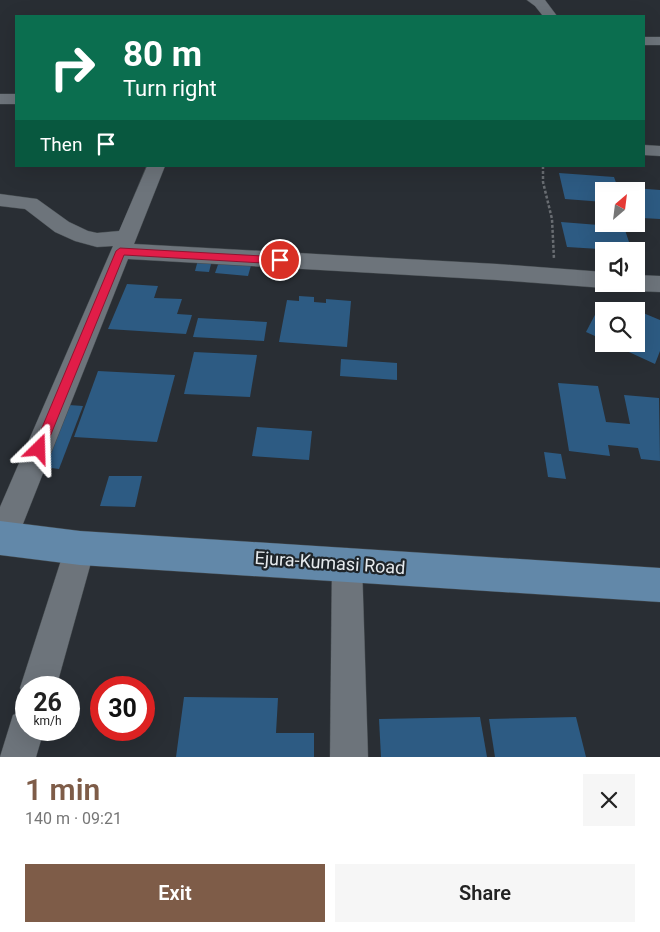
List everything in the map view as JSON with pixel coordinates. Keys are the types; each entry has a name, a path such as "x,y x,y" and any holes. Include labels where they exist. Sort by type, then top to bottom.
{"main road":[{"name":"Ejura-Kumasi Road","path":"1,538 80,548 660,585"}],"street":[{"path":"533,0 540,3 549,15"},
{"path":"645,41 660,41"},
{"path":"0,99 15,99"},
{"path":"645,150 660,151"},
{"path":"1,538 156,167"},
{"path":"0,200 30,203 62,227 82,236 123,244 595,279"},
{"path":"645,283 660,284"},
{"path":"42,676 80,548"},
{"path":"347,564 349,757"},
{"path":"17,757 22,741"}],"path":[{"path":"542,167 543,182 552,219 556,277"}],"building":[{"path":"559,173 614,177 616,182 595,182 595,201 565,199"},
{"path":"645,189 660,190 660,219 645,218"},
{"path":"561,222 595,225 595,232 626,232 629,242 595,242 595,249 567,247"},
{"path":"220,259 252,262 248,276 215,273"},
{"path":"198,260 212,260 209,272 195,271"},
{"path":"127,284 158,286 154,298 182,299 177,314 192,315 186,334 108,329"},
{"path":"299,296 314,297 314,302 326,303 326,299 351,301 347,347 279,342 287,300 299,301"},
{"path":"645,314 660,320 660,351 655,364 629,352 645,352"},
{"path":"595,315 595,336 586,332"},
{"path":"198,318 267,322 264,341 193,337"},
{"path":"194,352 257,355 250,397 184,394"},
{"path":"341,359 397,363 397,380 340,376"},
{"path":"98,371 175,375 157,442 74,437"},
{"path":"558,383 598,386 606,422 630,424 624,395 659,398 660,461 641,459 638,448 608,445 610,456 569,451"},
{"path":"69,405 83,406 59,469 44,467"},
{"path":"257,427 312,431 309,460 252,456"},
{"path":"544,452 561,454 566,479 548,477"},
{"path":"109,476 142,476 135,507 100,506"},
{"path":"184,697 278,698 276,733 314,733 314,757 176,757"},
{"path":"480,717 487,757 381,757 379,719"},
{"path":"576,717 586,757 495,757 489,719"}],"route":[{"path":"39,449 120,251 280,260"}]}
